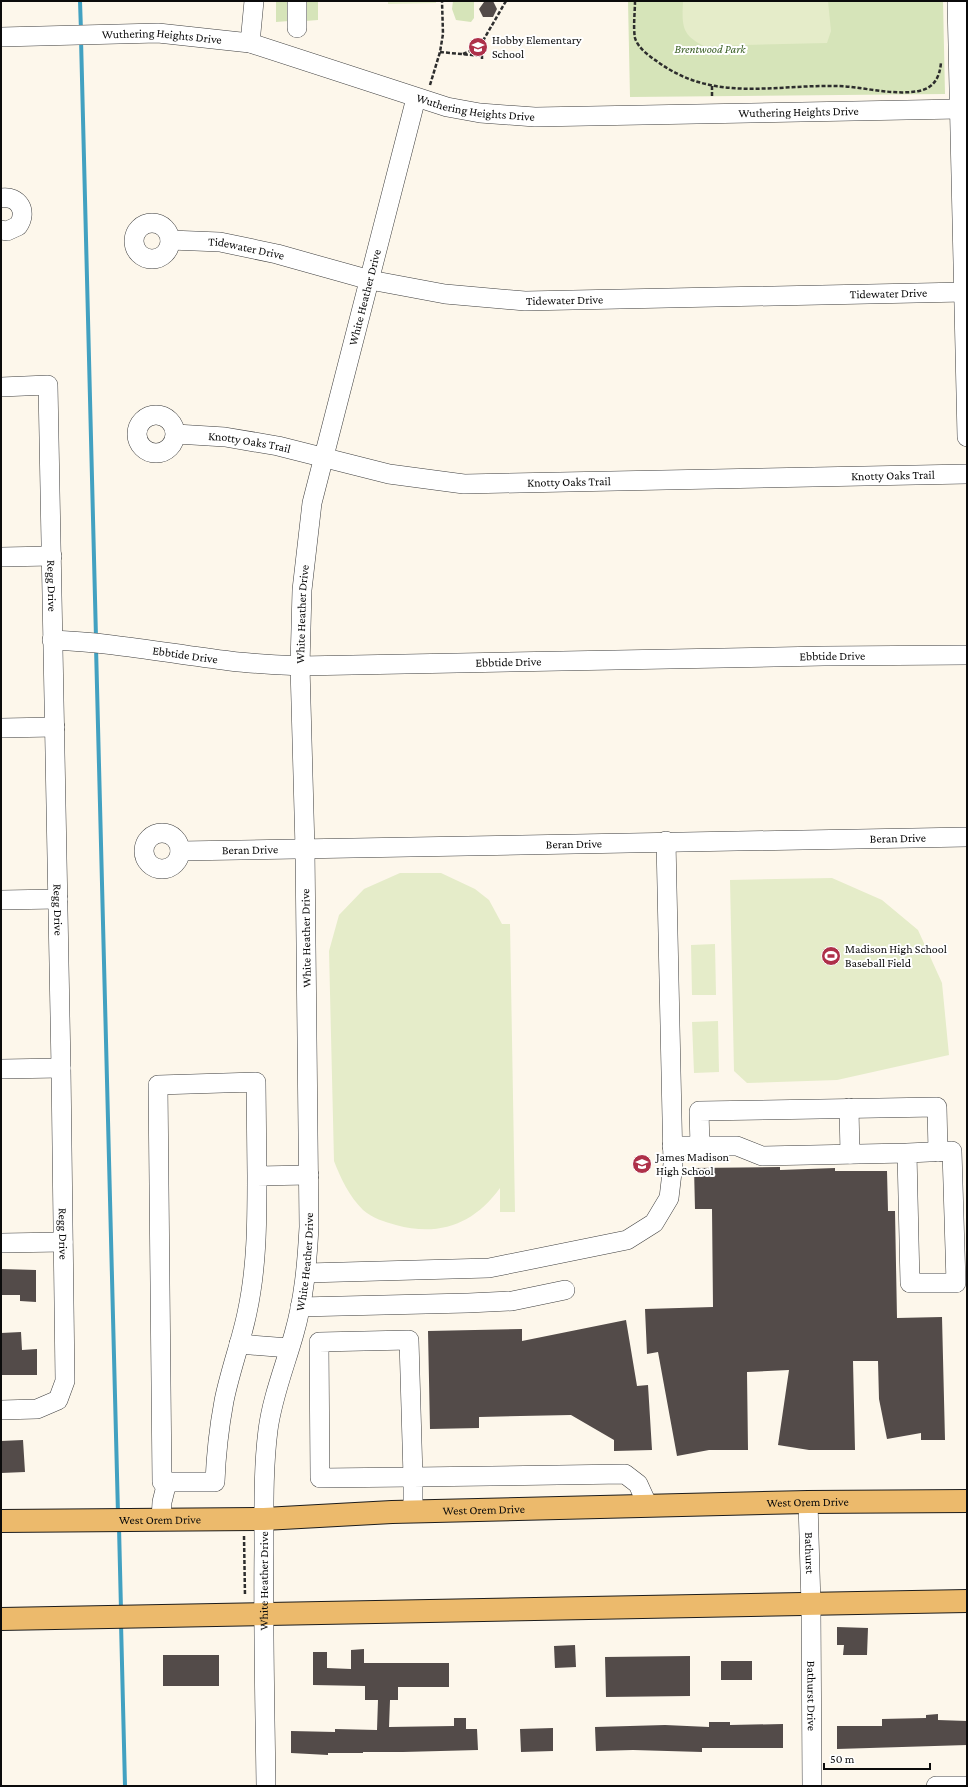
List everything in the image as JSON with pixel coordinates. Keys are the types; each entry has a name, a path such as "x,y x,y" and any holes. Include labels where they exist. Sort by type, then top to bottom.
{"main road":[{"name":"West Orem Drive","path":"1,1521 264,1519 413,1511 808,1502 967,1501"},
{"path":"1,1619 967,1602"}],"street":[{"path":"250,43 254,1"},
{"path":"297,1 297,28"},
{"path":"957,1 962,109 967,437"},
{"name":"Wuthering Heights Drive","path":"1,37 158,33 250,43 421,100 447,107 480,113 535,118 962,109"},
{"name":"White Heather Drive","path":"266,1786 264,1466 268,1428 292,1341 307,1273 309,1227 305,849 300,666 302,590 312,503 370,280 421,100"},
{"path":"1,198 7,197 17,201 23,210 23,215 18,226 8,231 1,230"},
{"name":"Tidewater Drive","path":"170,240 220,242 277,254 370,280 445,294 525,301 964,292"},
{"name":"Regg Drive","path":"1,386 48,385 61,1068 65,1381 58,1400 37,1409 1,1410"},
{"name":"Knotty Oaks Trail","path":"176,434 225,437 278,446 324,456 389,474 464,484 967,474"},
{"path":"1,557 52,556"},
{"name":"Ebbtide Drive","path":"52,640 80,641 232,661 300,666 824,656 967,655"},
{"path":"1,728 55,726"},
{"name":"Beran Drive","path":"180,851 666,841 967,837"},
{"path":"307,1273 489,1268 627,1240 654,1223 670,1198 673,1164 666,841"},
{"path":"1,900 58,899"},
{"path":"1,1069 61,1068"},
{"path":"256,1082 257,1244 247,1312 239,1344 224,1400 217,1444 215,1482 162,1482 158,1085 256,1082"},
{"path":"700,1146 699,1111 938,1107 938,1152"},
{"path":"849,1108 850,1154"},
{"path":"672,1146 737,1146 762,1156 952,1151 956,1283 910,1284 907,1153"},
{"path":"257,1176 308,1175"},
{"path":"1,1243 63,1242"},
{"path":"300,1307 512,1301 565,1290"},
{"path":"239,1344 292,1341 319,1342 409,1340 413,1511"},
{"path":"319,1342 320,1478 625,1474 638,1484 648,1506"},
{"path":"154,1520 162,1502 166,1482"},
{"name":"Bathurst","path":"808,1502 811,1605"},
{"name":"Bathurst Drive","path":"811,1605 812,1786"},
{"path":"936,1786 967,1786"}],"path":[{"path":"421,100 440,52 443,34 442,1"},
{"path":"463,54 472,50 484,39 506,1"},
{"path":"635,1 635,38 639,46 667,69 690,80 712,86 746,90 833,86 894,92 919,91 930,86 936,81 940,71 941,59"},
{"path":"440,52 482,56 482,60"},
{"path":"244,1535 245,1596"}],"green space":[{"path":"276,1 289,1 289,21 276,22"},
{"path":"305,1 318,1 318,20 305,21"},
{"path":"388,1 436,1 436,3 388,4"},
{"path":"453,1 474,1 474,18 471,22 456,20 452,9"},
{"name":"Brentwood Park","path":"628,1 943,1 945,94 630,97"},
{"path":"683,1 828,1 831,31 827,43 704,46 691,38 684,28"},
{"path":"400,873 441,873 475,889 489,900 502,924 510,924 515,1212 500,1212 500,1188 479,1211 467,1219 454,1224 441,1228 427,1229 392,1224 370,1215 358,1205 346,1187 334,1161 329,951 339,915 364,889"},
{"name":"Madison High School Baseball Field","path":"832,878 882,900 918,930 942,983 949,1055 837,1080 747,1083 734,1071 730,880"},
{"path":"715,944 716,995 692,995 691,945"},
{"path":"718,1021 719,1072 694,1073 692,1022"}],"building":[{"path":"493,1 497,9 493,17 483,17 479,9 484,2"},
{"path":"780,1167 780,1170 835,1168 835,1171 887,1171 888,1211 895,1211 897,1318 942,1317 945,1440 921,1440 921,1433 887,1439 879,1399 878,1361 853,1361 855,1450 809,1450 778,1445 789,1370 747,1372 748,1450 709,1450 677,1456 658,1352 647,1354 645,1309 713,1307 712,1209 695,1209 694,1168"},
{"path":"1,1269 36,1270 36,1302 20,1301 20,1295 1,1295"},
{"path":"626,1320 637,1386 648,1385 652,1450 614,1451 614,1440 571,1415 479,1417 479,1428 430,1429 428,1331 522,1329 522,1341"},
{"path":"21,1332 22,1350 37,1349 37,1375 1,1375 1,1333"},
{"path":"23,1440 25,1472 1,1473 1,1441"},
{"path":"837,1627 868,1628 867,1655 843,1655 844,1645 837,1645"},
{"path":"575,1645 576,1667 555,1668 554,1646"},
{"path":"364,1649 364,1663 449,1663 449,1687 398,1687 398,1700 390,1700 389,1727 454,1726 454,1718 466,1718 466,1729 477,1729 478,1750 328,1753 328,1755 291,1753 291,1731 335,1732 335,1729 377,1730 378,1700 365,1700 365,1686 313,1685 313,1652 327,1652 327,1668 351,1669 351,1650"},
{"path":"163,1655 219,1655 219,1686 163,1686"},
{"path":"690,1656 690,1696 606,1697 605,1657"},
{"path":"721,1661 752,1661 752,1680 721,1680"},
{"path":"938,1714 938,1720 967,1721 967,1745 837,1749 837,1726 882,1726 882,1719 926,1718 926,1715"},
{"path":"709,1722 730,1722 730,1725 783,1724 783,1748 702,1748 702,1752 633,1750 596,1751 595,1727 665,1725 709,1727"},
{"path":"553,1728 553,1751 521,1752 520,1729"}],"waterway":[{"path":"80,1 81,31"},
{"path":"81,39 96,638"},
{"path":"96,647 118,1514"},
{"path":"119,1527 121,1610"},
{"path":"121,1623 125,1786"}],"place":[{"name":"Hobby Elementary School","path":"478,47"},
{"name":"Madison High School Baseball Field","path":"831,956"},
{"name":"James Madison High School","path":"642,1164"}]}
